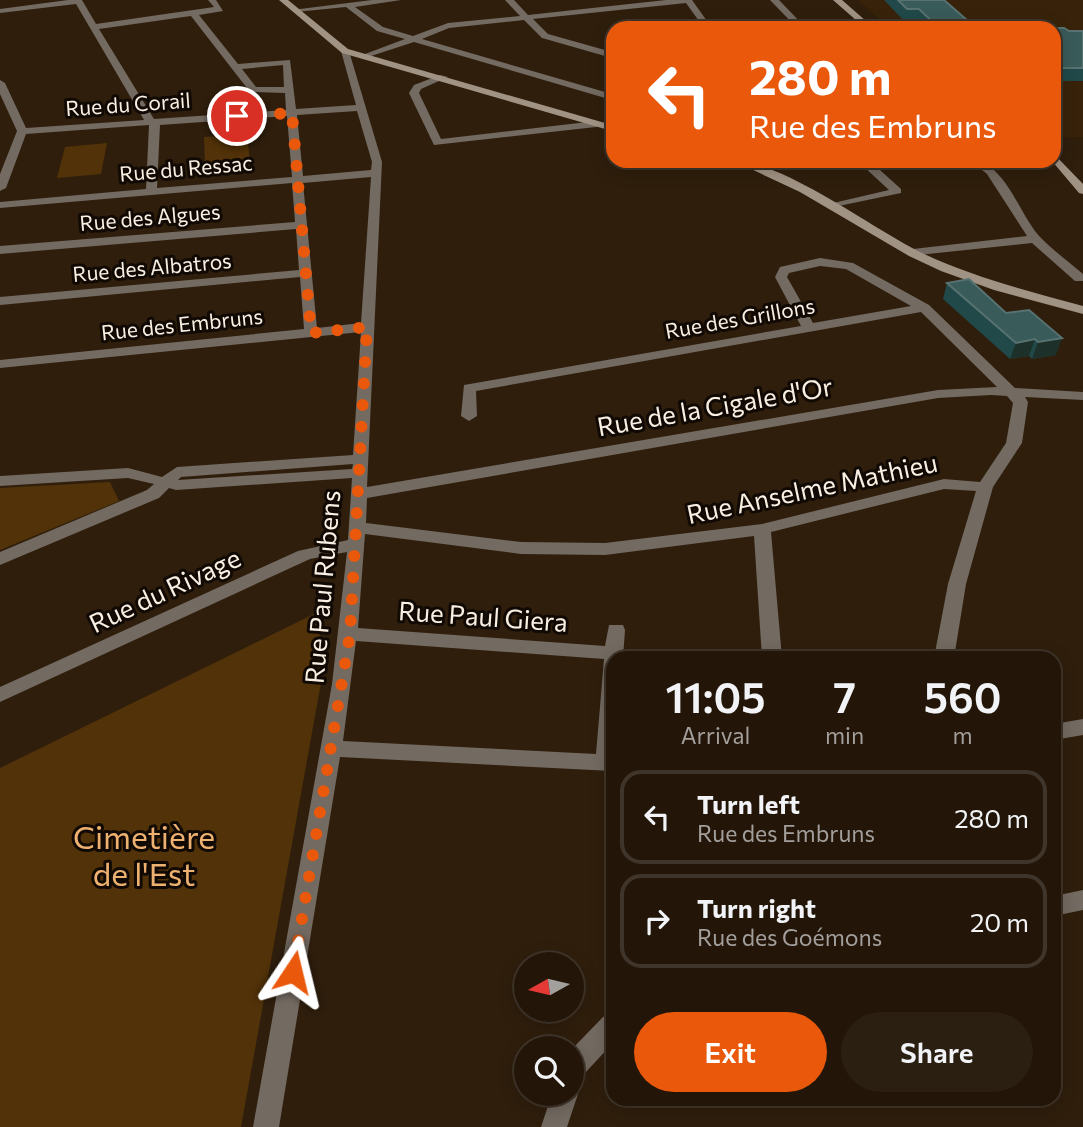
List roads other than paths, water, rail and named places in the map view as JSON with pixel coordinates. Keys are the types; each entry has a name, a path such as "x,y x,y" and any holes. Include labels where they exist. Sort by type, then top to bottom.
{"main road":[{"path":"283,0 345,51 606,126"},
{"path":"837,0 862,21"},
{"path":"1061,165 1083,191"},
{"path":"755,168 804,190 913,253 999,287 1083,310"}],"street":[{"path":"0,1 6,0"},
{"path":"0,11 79,0 148,118 156,127 151,191"},
{"path":"93,27 220,9 212,0"},
{"path":"296,10 397,0"},
{"path":"509,0 545,36 606,53"},
{"path":"368,56 448,26 688,0 703,21"},
{"path":"774,0 795,21"},
{"path":"348,5 380,29 606,95"},
{"path":"194,14 253,90 289,90"},
{"path":"591,49 602,44"},
{"name":"Rue Paul Rubens","path":"265,1127 350,634 377,162 345,51"},
{"path":"234,67 287,62 311,333"},
{"path":"443,78 416,87 414,93 440,146 596,124"},
{"path":"0,83 22,131 0,188"},
{"name":"Rue du Corail","path":"22,131 362,108"},
{"path":"833,206 897,191 872,168"},
{"path":"986,168 991,172 1035,239 1080,278"},
{"name":"Rue du Ressac","path":"0,205 376,173"},
{"name":"Rue des Algues","path":"0,250 302,225"},
{"path":"913,253 1035,239"},
{"path":"809,328 781,277 784,270 820,262 849,266 925,308 1015,393 1021,402 1014,443 985,487 957,584 945,651"},
{"name":"Rue des Albatros","path":"0,301 307,273"},
{"name":"Rue des Grillons","path":"469,416 469,388 925,308"},
{"name":"Rue des Embruns","path":"3,364 367,327"},
{"name":"Rue de la Cigale d'Or","path":"358,494 938,394 1083,396"},
{"path":"0,481 128,473 176,485 360,466"},
{"path":"0,559 153,494 167,481"},
{"name":"Rue Anselme Mathieu","path":"356,536 521,548 605,549 762,529 944,484 985,487"},
{"path":"762,529 771,651"},
{"name":"Rue du Rivage","path":"0,695 304,555 356,536"},
{"path":"614,651 616,630"},
{"name":"Rue Paul Giera","path":"350,634 606,657"},
{"path":"1061,731 1083,727"},
{"path":"331,748 606,763"},
{"path":"1061,905 1083,900"},
{"path":"584,1056 606,1032"},
{"path":"554,1127 561,1106"}],"park label":[{"name":"Cimetière de l'Est","path":"144,856"}]}
